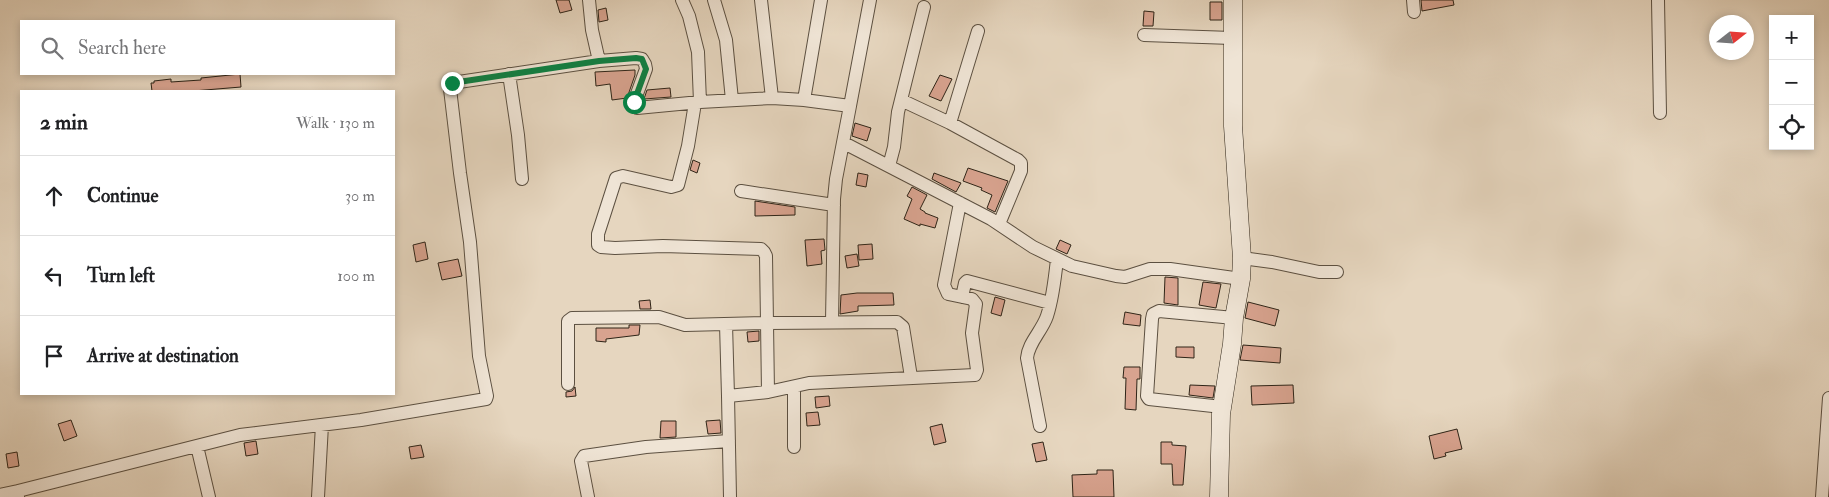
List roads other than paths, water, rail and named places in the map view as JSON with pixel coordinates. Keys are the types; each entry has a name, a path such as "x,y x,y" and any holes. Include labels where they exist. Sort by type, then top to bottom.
{"street":[{"path":"589,0 592,30 599,61"},
{"path":"682,0 689,16 698,52 697,102 678,185 671,187 622,176 616,178 598,234 598,245 615,248 654,246 761,249 766,256 768,392"},
{"path":"714,0 726,40 732,100"},
{"path":"761,0 772,98"},
{"path":"804,100 821,0"},
{"path":"832,322 836,179 870,0"},
{"path":"1219,497 1222,407 1234,318 1242,279 1233,126 1232,38 1234,0"},
{"path":"1658,0 1660,113"},
{"path":"889,166 894,147 896,123 901,100 924,8"},
{"path":"950,122 978,31"},
{"path":"1144,35 1232,38"},
{"path":"0,495 18,494 240,435 380,418 486,399 479,356 470,242 450,89 454,82 599,61 642,59 646,69 634,102 636,108 697,102 772,98 850,106"},
{"path":"509,74 522,179"},
{"path":"901,100 950,122 1021,163 1021,171 999,224"},
{"path":"844,144 960,203 999,224 1033,247 1072,266 1124,277 1150,269 1170,269 1242,279"},
{"path":"741,192 834,206"},
{"path":"728,396 768,392 810,383 972,375 976,373 972,333 976,304 972,300 948,294 944,285 960,203"},
{"path":"1242,258 1319,272 1337,272"},
{"path":"1040,426 1027,358 1028,352 1041,330 1050,303 1057,259"},
{"path":"962,297 967,281 1050,303"},
{"path":"1222,407 1152,401 1148,399 1152,319 1153,314 1159,311 1234,318"},
{"path":"568,384 568,321 572,318 651,316 685,325 893,322 901,324 903,327 911,377"},
{"path":"726,324 730,497"},
{"path":"794,387 794,447"},
{"path":"1822,497 1829,398"},
{"path":"318,497 322,425"},
{"path":"588,497 581,461 584,456 646,447 729,441"},
{"path":"196,446 209,497"}]}
